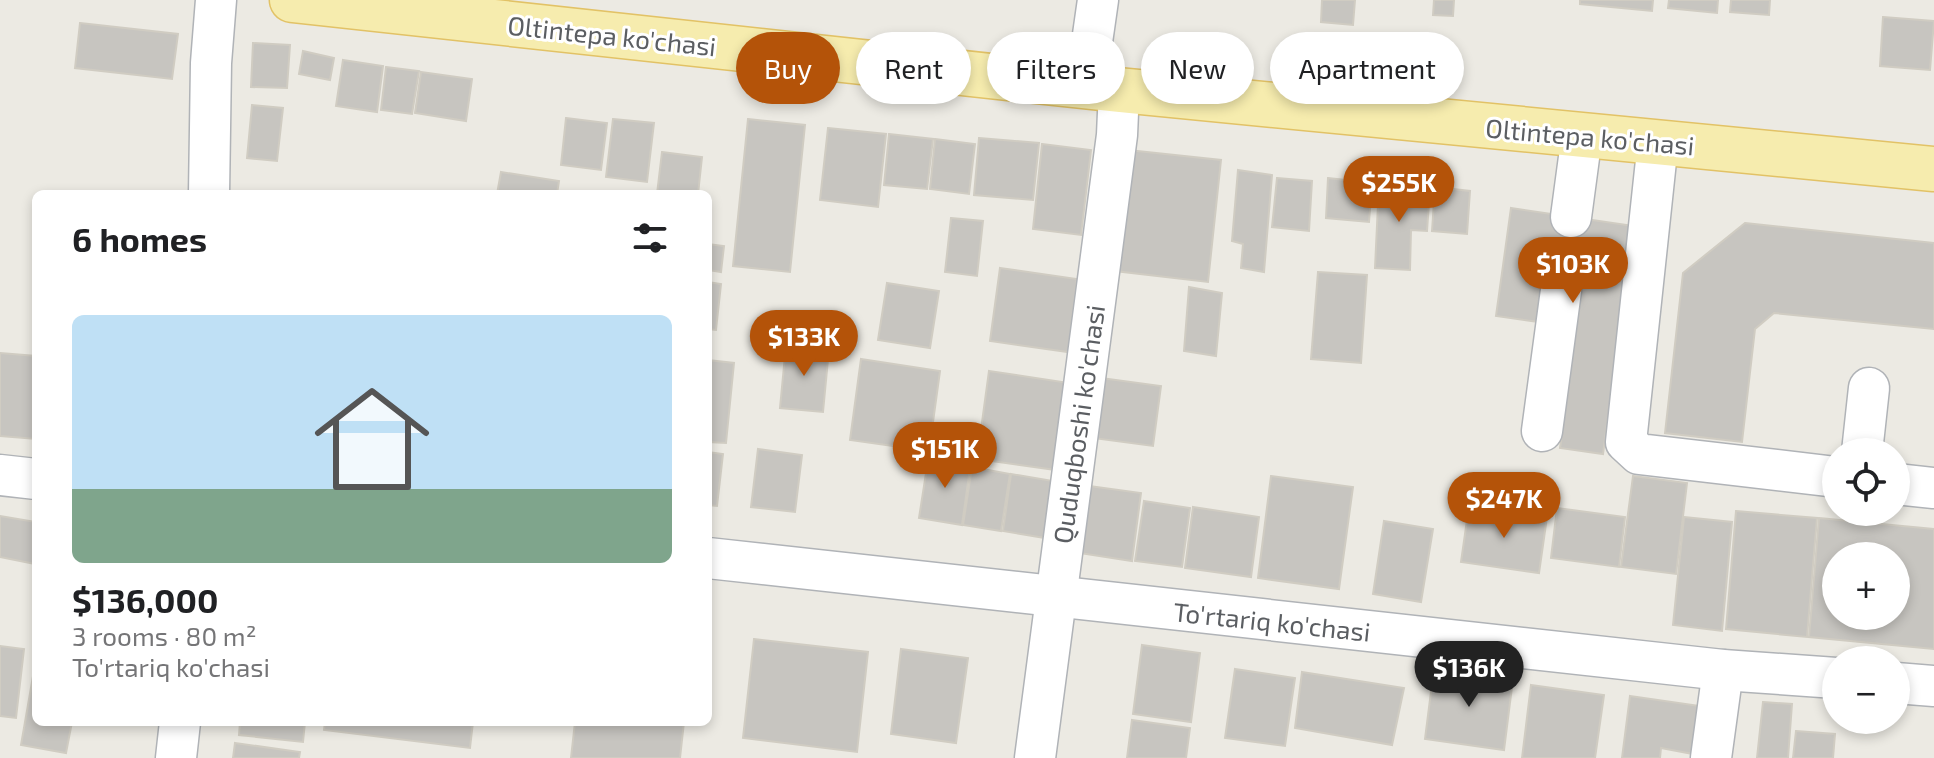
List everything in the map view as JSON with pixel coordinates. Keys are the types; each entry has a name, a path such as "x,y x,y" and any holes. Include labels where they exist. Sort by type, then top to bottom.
{"main road":[{"name":"Oltintepa ko'chasi","path":"292,0 987,62"},
{"name":"Oltintepa ko'chasi","path":"529,0 987,58"},
{"name":"Oltintepa ko'chasi","path":"1125,74 1934,143"},
{"name":"Oltintepa ko'chasi","path":"1125,75 1582,135 1934,169"}],"street":[{"path":"209,190 211,63 216,0"},
{"name":"Quduqboshi ko'chasi","path":"1098,0 1103,32"},
{"name":"Quduqboshi ko'chasi","path":"1035,758 1117,135 1114,104"},
{"path":"1571,217 1582,135"},
{"path":"1658,142 1626,442 1639,454 1822,475"},
{"path":"1542,431 1562,283"},
{"path":"1864,438 1869,388"},
{"path":"0,475 32,479"},
{"path":"1910,485 1934,488"},
{"name":"To'rtariq ko'chasi","path":"712,558 1723,670 1822,677"},
{"path":"1711,758 1723,670"},
{"path":"1910,684 1934,686"},
{"path":"176,758 180,726"}],"building":[{"path":"1322,0 1355,0 1353,25 1321,22"},
{"path":"1434,0 1454,0 1453,16 1433,15"},
{"path":"1580,0 1653,0 1652,11 1580,4"},
{"path":"1669,0 1718,0 1717,13 1668,8"},
{"path":"1731,0 1770,0 1769,15 1730,12"},
{"path":"1883,17 1934,21 1930,70 1880,66"},
{"path":"80,23 178,34 172,79 75,68"},
{"path":"253,43 290,45 287,88 251,87"},
{"path":"303,51 334,58 330,80 299,74"},
{"path":"343,60 383,66 377,112 336,106"},
{"path":"386,67 419,71 412,114 381,110"},
{"path":"421,72 472,79 466,121 415,113"},
{"path":"252,105 283,108 277,161 247,158"},
{"path":"566,118 607,123 601,170 561,165"},
{"path":"613,119 654,123 647,182 606,177"},
{"path":"748,119 805,125 790,272 733,266"},
{"path":"828,128 886,134 878,207 820,200"},
{"path":"889,134 933,139 927,189 884,185"},
{"path":"979,138 1039,143 1033,200 974,195"},
{"path":"935,139 975,144 969,194 930,189"},
{"path":"1042,144 1091,150 1081,235 1033,229"},
{"path":"1128,150 1221,160 1208,282 1115,271"},
{"path":"662,152 702,157 698,190 657,190"},
{"path":"1238,170 1272,175 1264,272 1241,268 1243,244 1232,241"},
{"path":"501,172 559,181 558,190 498,190"},
{"path":"1277,178 1312,181 1309,231 1272,227"},
{"path":"1328,178 1372,183 1369,222 1326,218"},
{"path":"1379,183 1430,189 1427,231 1411,230 1410,270 1375,268"},
{"path":"1435,187 1470,191 1467,234 1432,231"},
{"path":"1511,208 1634,226 1603,454 1560,448 1582,286 1545,281 1539,322 1496,316"},
{"path":"951,218 983,221 977,276 945,272"},
{"path":"1745,223 1934,243 1934,329 1774,313 1755,329 1742,442 1665,433 1683,273"},
{"path":"712,244 724,246 721,272 712,271"},
{"path":"1000,268 1077,279 1068,352 990,341"},
{"path":"1318,272 1367,275 1361,363 1311,359"},
{"path":"712,283 721,284 716,330 712,330"},
{"path":"887,283 939,291 930,348 878,340"},
{"path":"1189,287 1222,293 1216,356 1184,351"},
{"path":"786,345 829,349 823,412 780,408"},
{"path":"0,353 32,356 32,439 0,436"},
{"path":"861,359 940,371 929,451 850,440"},
{"path":"712,360 734,363 726,443 712,442"},
{"path":"989,371 1069,383 1056,470 977,459"},
{"path":"1101,378 1161,386 1153,446 1093,438"},
{"path":"758,449 802,455 795,512 751,507"},
{"path":"712,453 723,454 717,506 712,505"},
{"path":"929,454 971,461 962,525 919,518"},
{"path":"972,467 1010,474 1001,531 963,525"},
{"path":"1011,474 1053,481 1045,538 1003,531"},
{"path":"1271,476 1353,487 1339,589 1258,578"},
{"path":"1633,476 1687,483 1676,574 1621,567"},
{"path":"1082,485 1141,493 1132,561 1073,552"},
{"path":"1144,501 1190,508 1182,567 1135,561"},
{"path":"1469,506 1547,517 1539,573 1461,562"},
{"path":"1193,507 1259,517 1251,577 1185,568"},
{"path":"1557,508 1625,517 1619,567 1551,558"},
{"path":"1736,511 1817,518 1807,637 1726,629"},
{"path":"0,516 32,521 32,563 0,557"},
{"path":"1684,517 1732,522 1722,631 1673,625"},
{"path":"1819,518 1822,518 1822,526 1934,529 1934,649 1809,637"},
{"path":"1384,521 1433,529 1421,602 1373,594"},
{"path":"754,639 868,652 857,752 743,738"},
{"path":"1142,645 1200,653 1191,722 1133,714"},
{"path":"0,646 24,649 16,718 0,716"},
{"path":"901,649 968,658 956,743 891,734"},
{"path":"1434,668 1513,679 1504,750 1425,739"},
{"path":"1235,669 1295,678 1285,746 1225,738"},
{"path":"1302,672 1404,688 1392,745 1295,728"},
{"path":"32,682 32,726 71,726 66,753 21,745"},
{"path":"1531,685 1604,695 1595,758 1522,758"},
{"path":"1630,696 1700,706 1693,754 1661,748 1660,758 1622,758"},
{"path":"1763,702 1792,704 1788,758 1757,758"},
{"path":"1132,720 1190,728 1186,758 1127,758"},
{"path":"240,726 305,726 303,742 239,735"},
{"path":"324,726 473,726 470,748 324,730"},
{"path":"575,726 684,726 680,758 571,758"},
{"path":"1796,731 1835,734 1833,758 1793,758"},
{"path":"235,743 300,752 299,758 233,758"}],"tunnel":[{"path":"1562,283 1571,217"}]}
